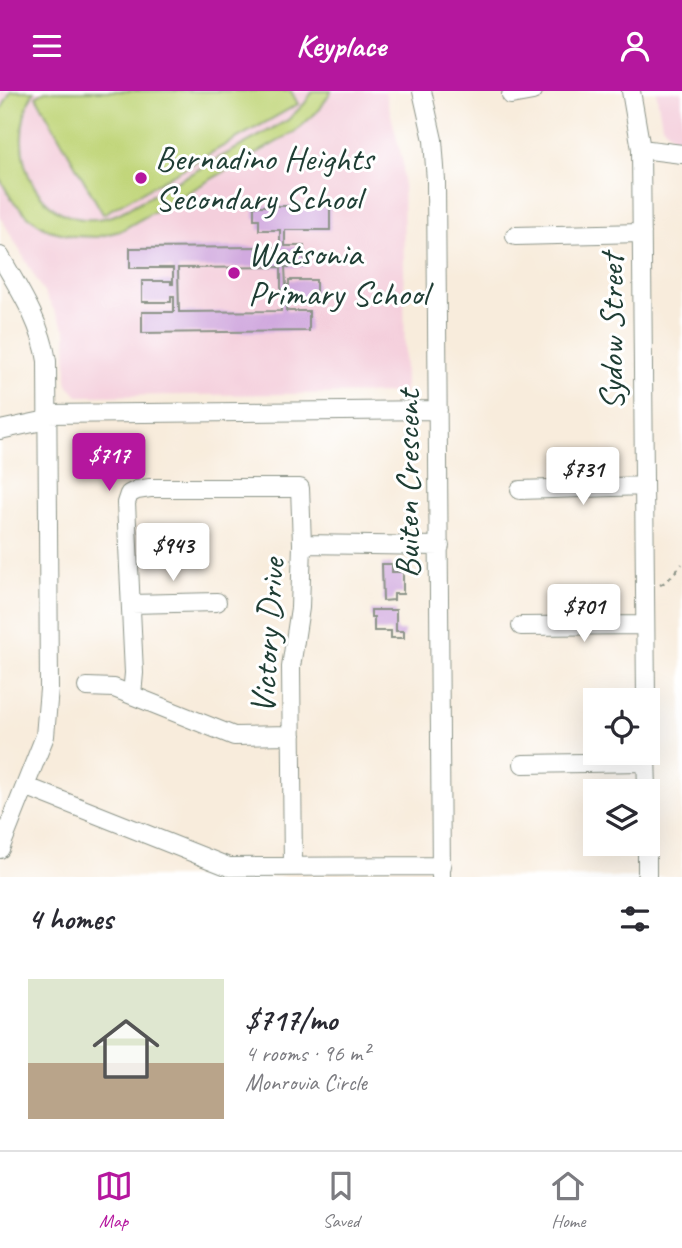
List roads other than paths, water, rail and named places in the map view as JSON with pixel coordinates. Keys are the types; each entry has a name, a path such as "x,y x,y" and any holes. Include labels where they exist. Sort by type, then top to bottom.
{"street":[{"name":"Buiten Crescent","path":"422,91 433,140 436,181 442,872"},
{"path":"511,95 533,91"},
{"name":"Sydow Street","path":"631,91 641,149 646,688"},
{"path":"641,149 682,154"},
{"path":"514,236 642,233"},
{"path":"0,255 37,322 44,343 47,417 48,713 45,736 0,849"},
{"path":"0,430 47,417 438,409"},
{"path":"520,490 644,486"},
{"path":"132,695 134,673 126,503 129,494 137,490 300,488 302,544"},
{"name":"Victory Drive","path":"293,867 291,667 300,608 302,544 440,545"},
{"path":"131,604 217,601"},
{"path":"522,626 645,625"},
{"path":"88,687 114,688 234,736 292,736"},
{"path":"523,764 583,761"},
{"path":"25,786 212,870 229,867 293,867 442,872"},
{"path":"647,856 648,877"}],"place":[{"name":"Bernadino Heights Secondary School","path":"141,178"},
{"name":"Watsonia Primary School","path":"234,273"}]}
